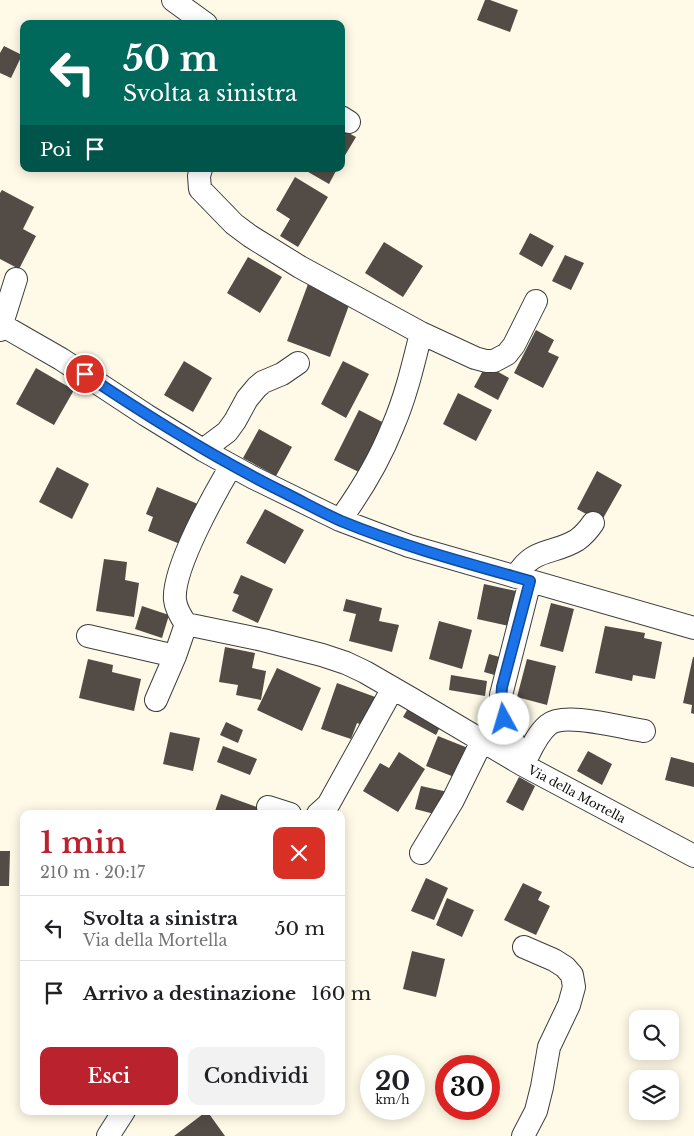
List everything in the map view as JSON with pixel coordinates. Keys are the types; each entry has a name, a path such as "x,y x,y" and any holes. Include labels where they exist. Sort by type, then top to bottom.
{"street":[{"path":"173,0 200,20"},
{"path":"200,172 200,188 242,230 300,266 421,333 475,358 486,361 503,357 510,350 536,301"},
{"path":"16,279 1,326 61,359 132,406 231,466 340,520 409,546 694,628"},
{"path":"340,520 364,484 393,426 410,376 421,333"},
{"path":"203,450 227,432 257,387 298,363"},
{"path":"156,700 175,656 186,624 175,602 177,582 190,545 219,485 231,466"},
{"path":"523,579 521,568 529,560 576,540 593,523"},
{"name":"Via della Mortella","path":"523,579 501,695 504,719 523,765 694,856"},
{"path":"186,624 255,638 335,659 365,672 523,765 540,734 547,725 557,720 576,719 644,732"},
{"path":"88,636 175,656"},
{"path":"322,810 328,805 393,688"},
{"path":"421,853 453,800 482,741"},
{"path":"268,807 277,810"},
{"path":"523,1136 536,1111 549,1047 569,1005 574,987 572,975 565,967 524,947"},
{"path":"108,1136 121,1115"}],"building":[{"path":"485,0 518,10 510,32 477,20"},
{"path":"4,46 20,54 20,59 11,78 0,73 0,53"},
{"path":"345,131 356,137 345,155"},
{"path":"308,172 335,172 329,184"},
{"path":"295,177 328,197 298,247 280,236 290,219 276,210"},
{"path":"2,190 34,207 23,229 36,236 19,269 0,259 0,193"},
{"path":"530,233 554,246 542,267 519,254"},
{"path":"384,242 423,266 403,297 365,273"},
{"path":"565,255 584,263 571,290 552,281"},
{"path":"248,257 282,277 260,313 227,293"},
{"path":"308,284 351,300 330,357 287,341"},
{"path":"536,330 554,340 548,352 559,357 543,388 514,373"},
{"path":"184,361 212,378 193,412 164,395"},
{"path":"343,361 369,374 346,418 321,404"},
{"path":"486,365 509,378 498,400 474,387"},
{"path":"36,368 74,390 54,425 16,404"},
{"path":"458,393 492,410 476,441 443,424"},
{"path":"359,410 390,426 365,475 334,460"},
{"path":"259,429 292,447 276,476 243,458"},
{"path":"57,467 89,484 72,519 39,502"},
{"path":"597,471 622,485 601,522 577,509"},
{"path":"157,487 198,504 185,546 148,531 153,517 146,514"},
{"path":"265,509 304,530 285,564 246,543"},
{"path":"104,559 127,562 125,580 139,583 134,617 96,611"},
{"path":"241,575 273,589 258,623 232,611 239,595 233,593"},
{"path":"484,584 516,591 509,626 477,619"},
{"path":"346,599 382,608 379,621 399,625 392,652 349,641 356,614 343,611"},
{"path":"551,603 574,609 563,652 540,646"},
{"path":"142,606 169,615 162,638 135,629"},
{"path":"439,621 472,630 462,669 429,659"},
{"path":"605,626 645,633 644,638 662,642 655,679 633,675 632,681 595,673"},
{"path":"225,647 255,653 252,668 266,671 261,700 236,695 238,685 219,682"},
{"path":"489,654 503,658 498,676 484,672"},
{"path":"693,657 694,714 691,713 692,705 683,703"},
{"path":"88,659 113,665 112,672 141,679 134,711 79,698"},
{"path":"527,659 556,666 547,705 517,697"},
{"path":"277,668 321,688 302,731 257,710"},
{"path":"451,675 487,681 485,696 449,690"},
{"path":"337,683 378,698 368,727 357,723 351,739 321,729"},
{"path":"410,705 442,723 436,735 403,717"},
{"path":"226,722 243,730 238,743 220,735"},
{"path":"170,732 200,738 193,771 163,764"},
{"path":"438,736 473,750 462,780 426,766"},
{"path":"223,746 257,759 250,775 217,762"},
{"path":"588,751 612,764 602,785 577,771"},
{"path":"399,752 425,769 398,812 363,791 380,763 389,768"},
{"path":"671,757 694,763 694,787 665,780"},
{"path":"519,777 535,786 523,811 506,802"},
{"path":"421,786 448,792 442,816 415,809"},
{"path":"221,794 265,810 215,810"},
{"path":"0,851 10,851 9,886 0,886"},
{"path":"426,878 448,888 434,920 411,911"},
{"path":"523,883 542,892 538,900 550,906 536,935 504,920"},
{"path":"447,898 474,910 462,937 436,925"},
{"path":"412,951 445,959 436,997 403,989"},
{"path":"202,1115 210,1115 225,1136 174,1136"}],"route":[{"path":"85,374 203,450 254,478 340,520 409,546 530,581 502,687 501,704 504,719"}]}
